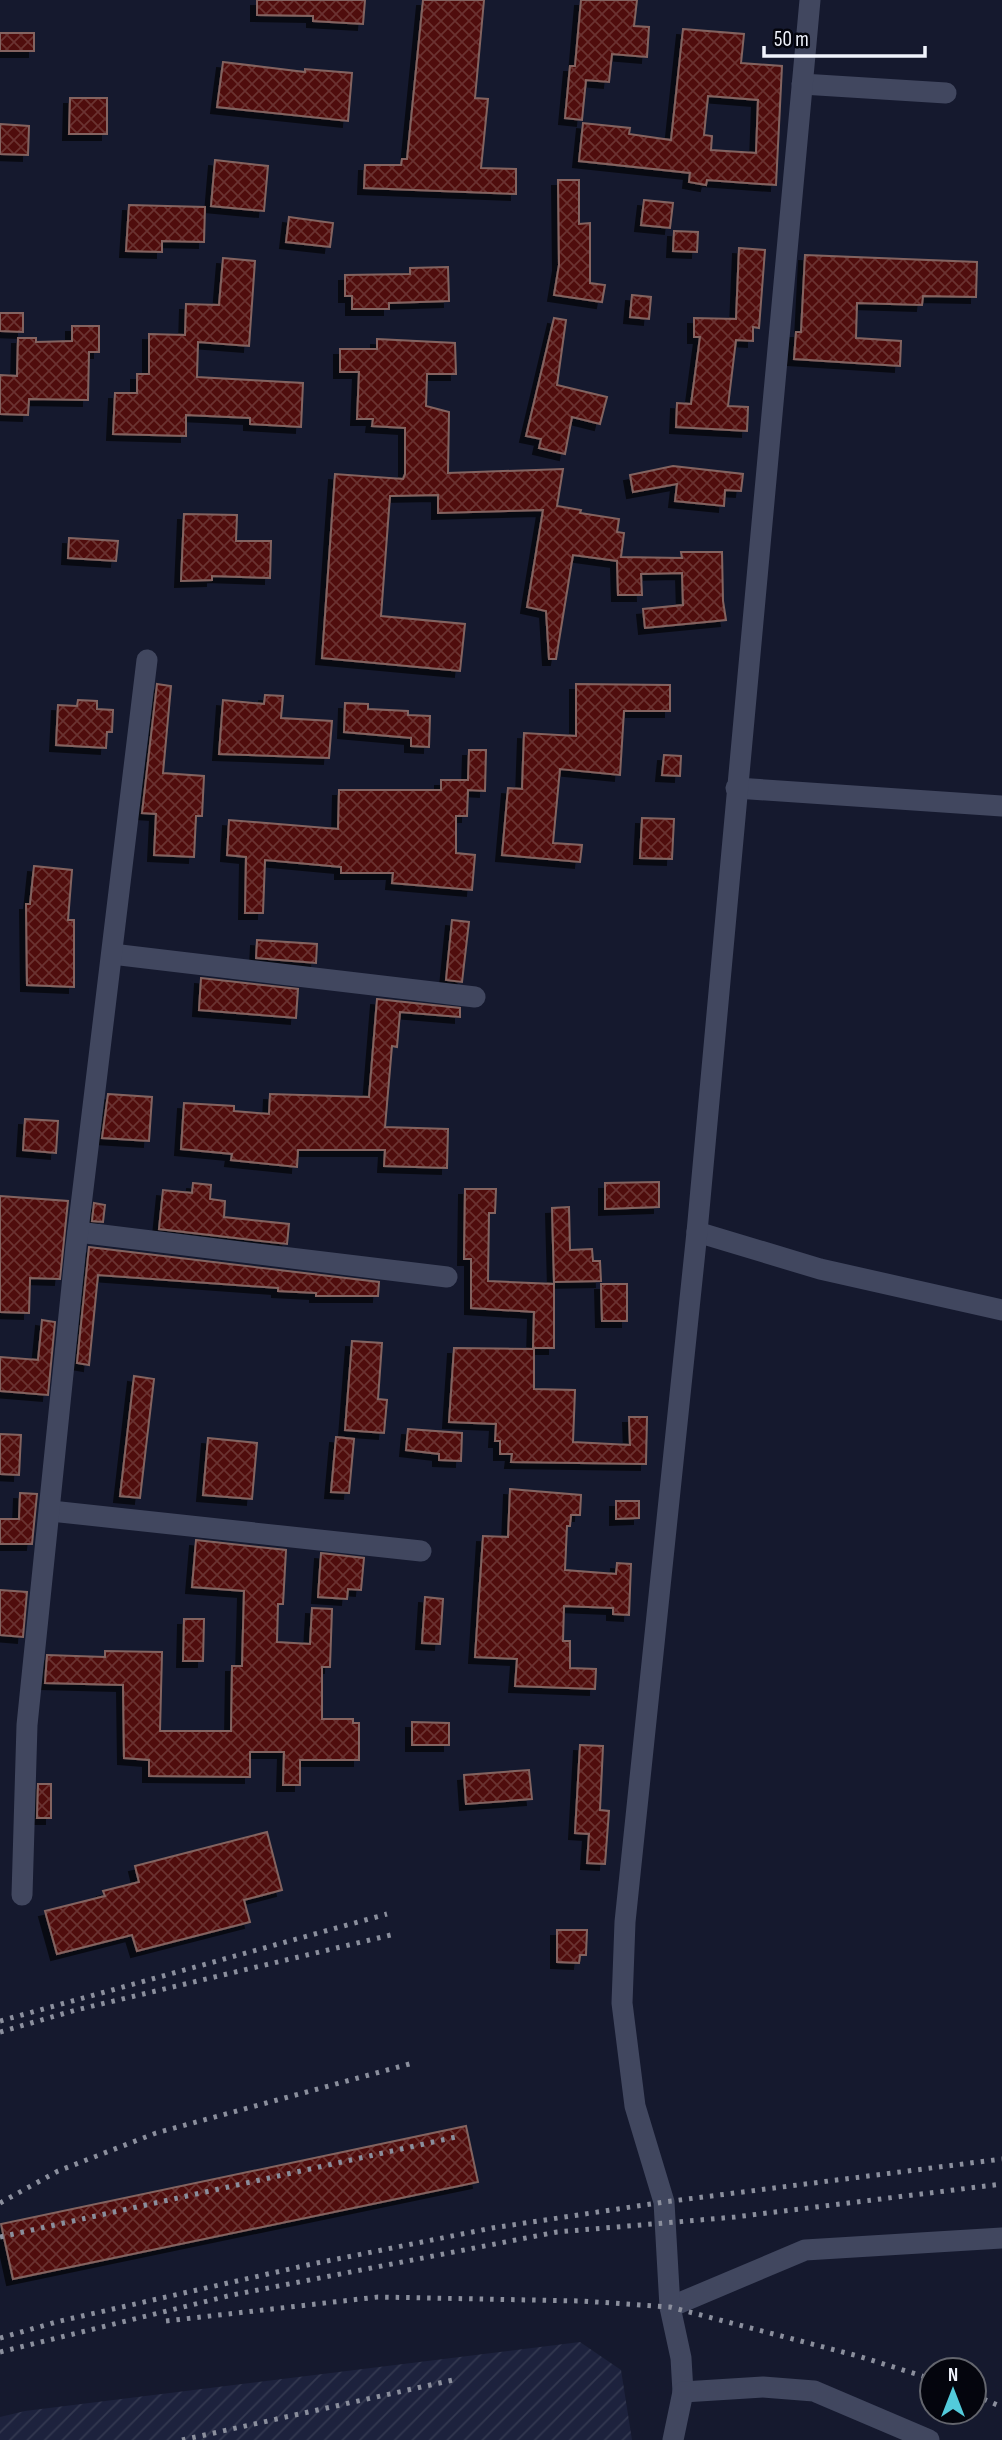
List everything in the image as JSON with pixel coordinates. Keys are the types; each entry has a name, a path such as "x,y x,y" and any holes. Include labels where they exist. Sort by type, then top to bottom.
{"street":[{"path":"673,2440 682,2392 681,2358 670,2307 664,2202 635,2106 622,2003 625,1922 697,1232 810,0"},
{"path":"802,84 946,93"},
{"path":"22,1895 27,1725 78,1232 147,660"},
{"path":"736,788 1002,806"},
{"path":"112,954 475,996"},
{"path":"78,1232 447,1277"},
{"path":"697,1232 820,1269 1002,1310"},
{"path":"51,1511 421,1551"},
{"path":"670,2307 805,2250 1002,2238"},
{"path":"682,2392 763,2387 814,2391 929,2440"}],"shaded area":[{"path":"580,2342 621,2370 632,2440 0,2440 0,2417 25,2411"}],"building":[{"path":"257,0 365,0 363,24 313,21 313,16 257,15"},
{"path":"423,0 484,0 475,98 488,99 481,168 516,169 516,194 364,188 365,165 401,165 402,159 407,159"},
{"path":"581,0 637,0 634,26 649,27 647,57 612,54 609,82 586,80 582,120 565,118 570,66 575,66"},
{"path":"683,29 744,34 741,63 782,66 776,185 707,180 706,185 689,182 690,173 579,161 583,123 630,128 629,134 671,140","holes":["708,96 758,100 756,153 711,150 712,136 704,135"]},
{"path":"0,33 34,33 34,51 0,51"},
{"path":"223,62 305,72 305,69 352,73 348,121 217,107"},
{"path":"70,98 107,98 107,134 69,134"},
{"path":"0,124 29,126 28,155 0,154"},
{"path":"215,160 268,166 264,211 211,206"},
{"path":"558,180 579,180 579,224 590,223 590,283 605,285 602,302 554,295 559,265"},
{"path":"644,200 673,203 670,228 641,225"},
{"path":"129,205 205,207 204,242 162,241 162,252 126,251"},
{"path":"289,217 333,223 330,247 286,242"},
{"path":"674,231 698,232 697,252 673,251"},
{"path":"739,248 765,250 759,328 753,327 753,341 736,340 728,406 748,407 747,431 676,427 677,403 691,404 700,337 694,337 694,318 736,319"},
{"path":"805,255 977,262 976,297 923,296 922,305 857,303 856,338 901,341 900,366 794,359 796,332 801,332"},
{"path":"223,258 255,261 249,346 198,342 197,377 303,383 301,427 250,424 250,418 186,415 186,436 113,434 115,393 137,393 137,374 149,374 149,334 185,335 186,304 219,305"},
{"path":"448,267 449,301 389,303 389,309 352,309 352,296 345,296 345,275 410,274 410,268"},
{"path":"632,295 651,297 649,319 630,317"},
{"path":"0,313 23,313 23,332 0,331"},
{"path":"554,318 566,320 557,385 607,397 600,424 572,417 565,454 539,448 541,439 526,436"},
{"path":"72,326 99,326 99,352 89,352 88,400 29,399 28,415 0,414 0,375 17,376 18,338 36,338 36,342 72,341"},
{"path":"377,339 455,343 456,374 427,374 426,406 449,412 448,473 563,469 557,506 581,510 580,513 619,519 617,532 624,533 621,557 682,558 681,552 722,552 726,620 645,628 643,609 683,605 682,573 641,574 642,595 618,595 617,561 573,555 556,659 549,659 546,611 527,607 543,510 438,513 438,495 390,496 381,616 465,624 460,671 322,658 335,474 403,479 405,474 405,428 372,426 373,419 357,419 359,372 340,372 340,349 377,349"},
{"path":"673,466 743,474 741,491 725,490 724,506 675,501 677,484 633,492 630,475"},
{"path":"184,514 237,515 236,541 271,541 270,578 212,576 212,580 181,581"},
{"path":"69,538 118,541 116,561 68,558"},
{"path":"157,684 171,686 163,773 204,776 202,816 196,816 194,857 154,855 156,814 142,813"},
{"path":"576,684 670,685 670,711 624,711 620,775 560,769 553,843 582,845 580,862 502,855 508,788 522,789 524,733 576,736"},
{"path":"265,695 283,696 281,718 332,721 329,758 219,754 223,700 264,704"},
{"path":"78,700 97,701 97,709 113,710 112,732 107,732 106,748 56,745 58,705 77,706"},
{"path":"345,703 368,704 368,709 408,711 408,715 430,716 429,747 411,746 411,738 344,732"},
{"path":"469,750 486,750 485,791 468,790 467,816 456,816 456,853 475,855 472,890 392,883 393,873 341,873 341,867 265,860 263,913 245,913 246,857 227,855 229,820 338,829 339,790 441,790 441,780 468,780"},
{"path":"664,755 681,756 680,776 662,775"},
{"path":"642,818 674,819 672,859 640,858"},
{"path":"34,866 72,870 68,920 74,920 74,987 27,985 26,904 30,904"},
{"path":"452,920 469,922 462,982 446,980"},
{"path":"257,940 317,944 316,963 256,958"},
{"path":"201,978 298,989 296,1018 199,1010"},
{"path":"377,999 460,1008 460,1017 400,1012 397,1047 392,1046 385,1127 448,1129 447,1168 384,1166 385,1150 298,1150 297,1167 231,1160 232,1154 181,1149 184,1103 234,1106 234,1111 269,1114 270,1094 369,1097"},
{"path":"108,1094 152,1097 149,1141 102,1138"},
{"path":"25,1119 58,1121 56,1153 23,1150"},
{"path":"659,1182 659,1207 605,1209 605,1183"},
{"path":"193,1183 211,1185 210,1199 225,1201 224,1217 289,1224 287,1244 159,1229 163,1190 192,1193"},
{"path":"465,1189 496,1189 495,1213 489,1213 488,1281 554,1284 554,1348 533,1348 534,1312 471,1308 471,1259 464,1259"},
{"path":"0,1196 68,1201 60,1279 30,1278 29,1313 0,1312"},
{"path":"94,1203 105,1205 103,1222 92,1221"},
{"path":"569,1207 570,1250 592,1249 593,1261 600,1261 601,1281 554,1282 552,1208"},
{"path":"89,1247 379,1282 378,1296 316,1296 316,1293 278,1291 278,1288 98,1275 89,1365 77,1363"},
{"path":"601,1284 627,1284 627,1321 602,1321"},
{"path":"42,1320 55,1322 48,1395 0,1391 0,1357 38,1360"},
{"path":"352,1341 382,1343 378,1399 387,1400 384,1433 345,1430"},
{"path":"454,1348 534,1349 534,1389 575,1390 573,1442 630,1445 629,1417 647,1417 646,1464 511,1462 512,1454 500,1454 500,1441 495,1441 496,1424 449,1422"},
{"path":"134,1376 154,1379 140,1498 120,1496"},
{"path":"408,1429 462,1433 461,1461 439,1460 439,1454 406,1450"},
{"path":"0,1434 21,1435 19,1475 0,1474"},
{"path":"336,1437 354,1439 349,1493 331,1492"},
{"path":"208,1438 257,1443 252,1499 203,1495"},
{"path":"510,1489 581,1495 580,1515 571,1515 570,1526 567,1526 565,1570 616,1574 617,1563 631,1564 629,1615 613,1614 613,1608 564,1606 563,1641 570,1641 570,1668 596,1669 595,1689 515,1686 517,1659 475,1657 483,1536 508,1537"},
{"path":"20,1493 37,1494 32,1544 0,1544 0,1519 19,1519"},
{"path":"616,1501 639,1501 639,1518 616,1519"},
{"path":"196,1540 286,1550 283,1604 278,1604 277,1642 310,1644 312,1608 332,1609 330,1667 322,1667 322,1719 353,1719 353,1723 359,1723 359,1760 300,1760 300,1785 283,1785 284,1752 250,1752 250,1777 149,1776 149,1760 124,1758 123,1685 45,1683 47,1655 105,1657 105,1651 162,1652 160,1731 231,1731 232,1666 242,1666 244,1591 192,1587"},
{"path":"321,1553 364,1558 361,1590 348,1589 347,1599 318,1597"},
{"path":"0,1590 27,1592 23,1637 0,1635"},
{"path":"425,1597 443,1599 440,1644 422,1643"},
{"path":"184,1619 204,1619 203,1661 183,1661"},
{"path":"412,1722 449,1723 449,1745 412,1745"},
{"path":"580,1745 603,1746 600,1810 609,1811 605,1864 587,1863 589,1834 575,1833"},
{"path":"529,1770 532,1799 466,1804 464,1775"},
{"path":"38,1784 51,1784 51,1818 37,1818"},
{"path":"267,1832 282,1890 244,1900 250,1922 137,1951 132,1935 57,1954 45,1911 105,1896 103,1891 139,1882 135,1866"},
{"path":"557,1930 587,1930 586,1955 580,1955 579,1963 557,1962"},
{"path":"466,2126 478,2182 13,2279 1,2224"}],"railway":[{"path":"0,2021 387,1914"},
{"path":"0,2032 76,2010 395,1934"},
{"path":"0,2203 58,2171 156,2133 413,2063"},
{"path":"0,2237 456,2137"},
{"path":"0,2338 60,2321 312,2264 492,2228 664,2202 1002,2159"},
{"path":"0,2352 232,2295 557,2232 735,2217 1002,2184"},
{"path":"166,2321 378,2297 582,2301 670,2307 858,2356 918,2375"},
{"path":"182,2440 453,2380"},
{"path":"988,2401 1002,2407"}]}
